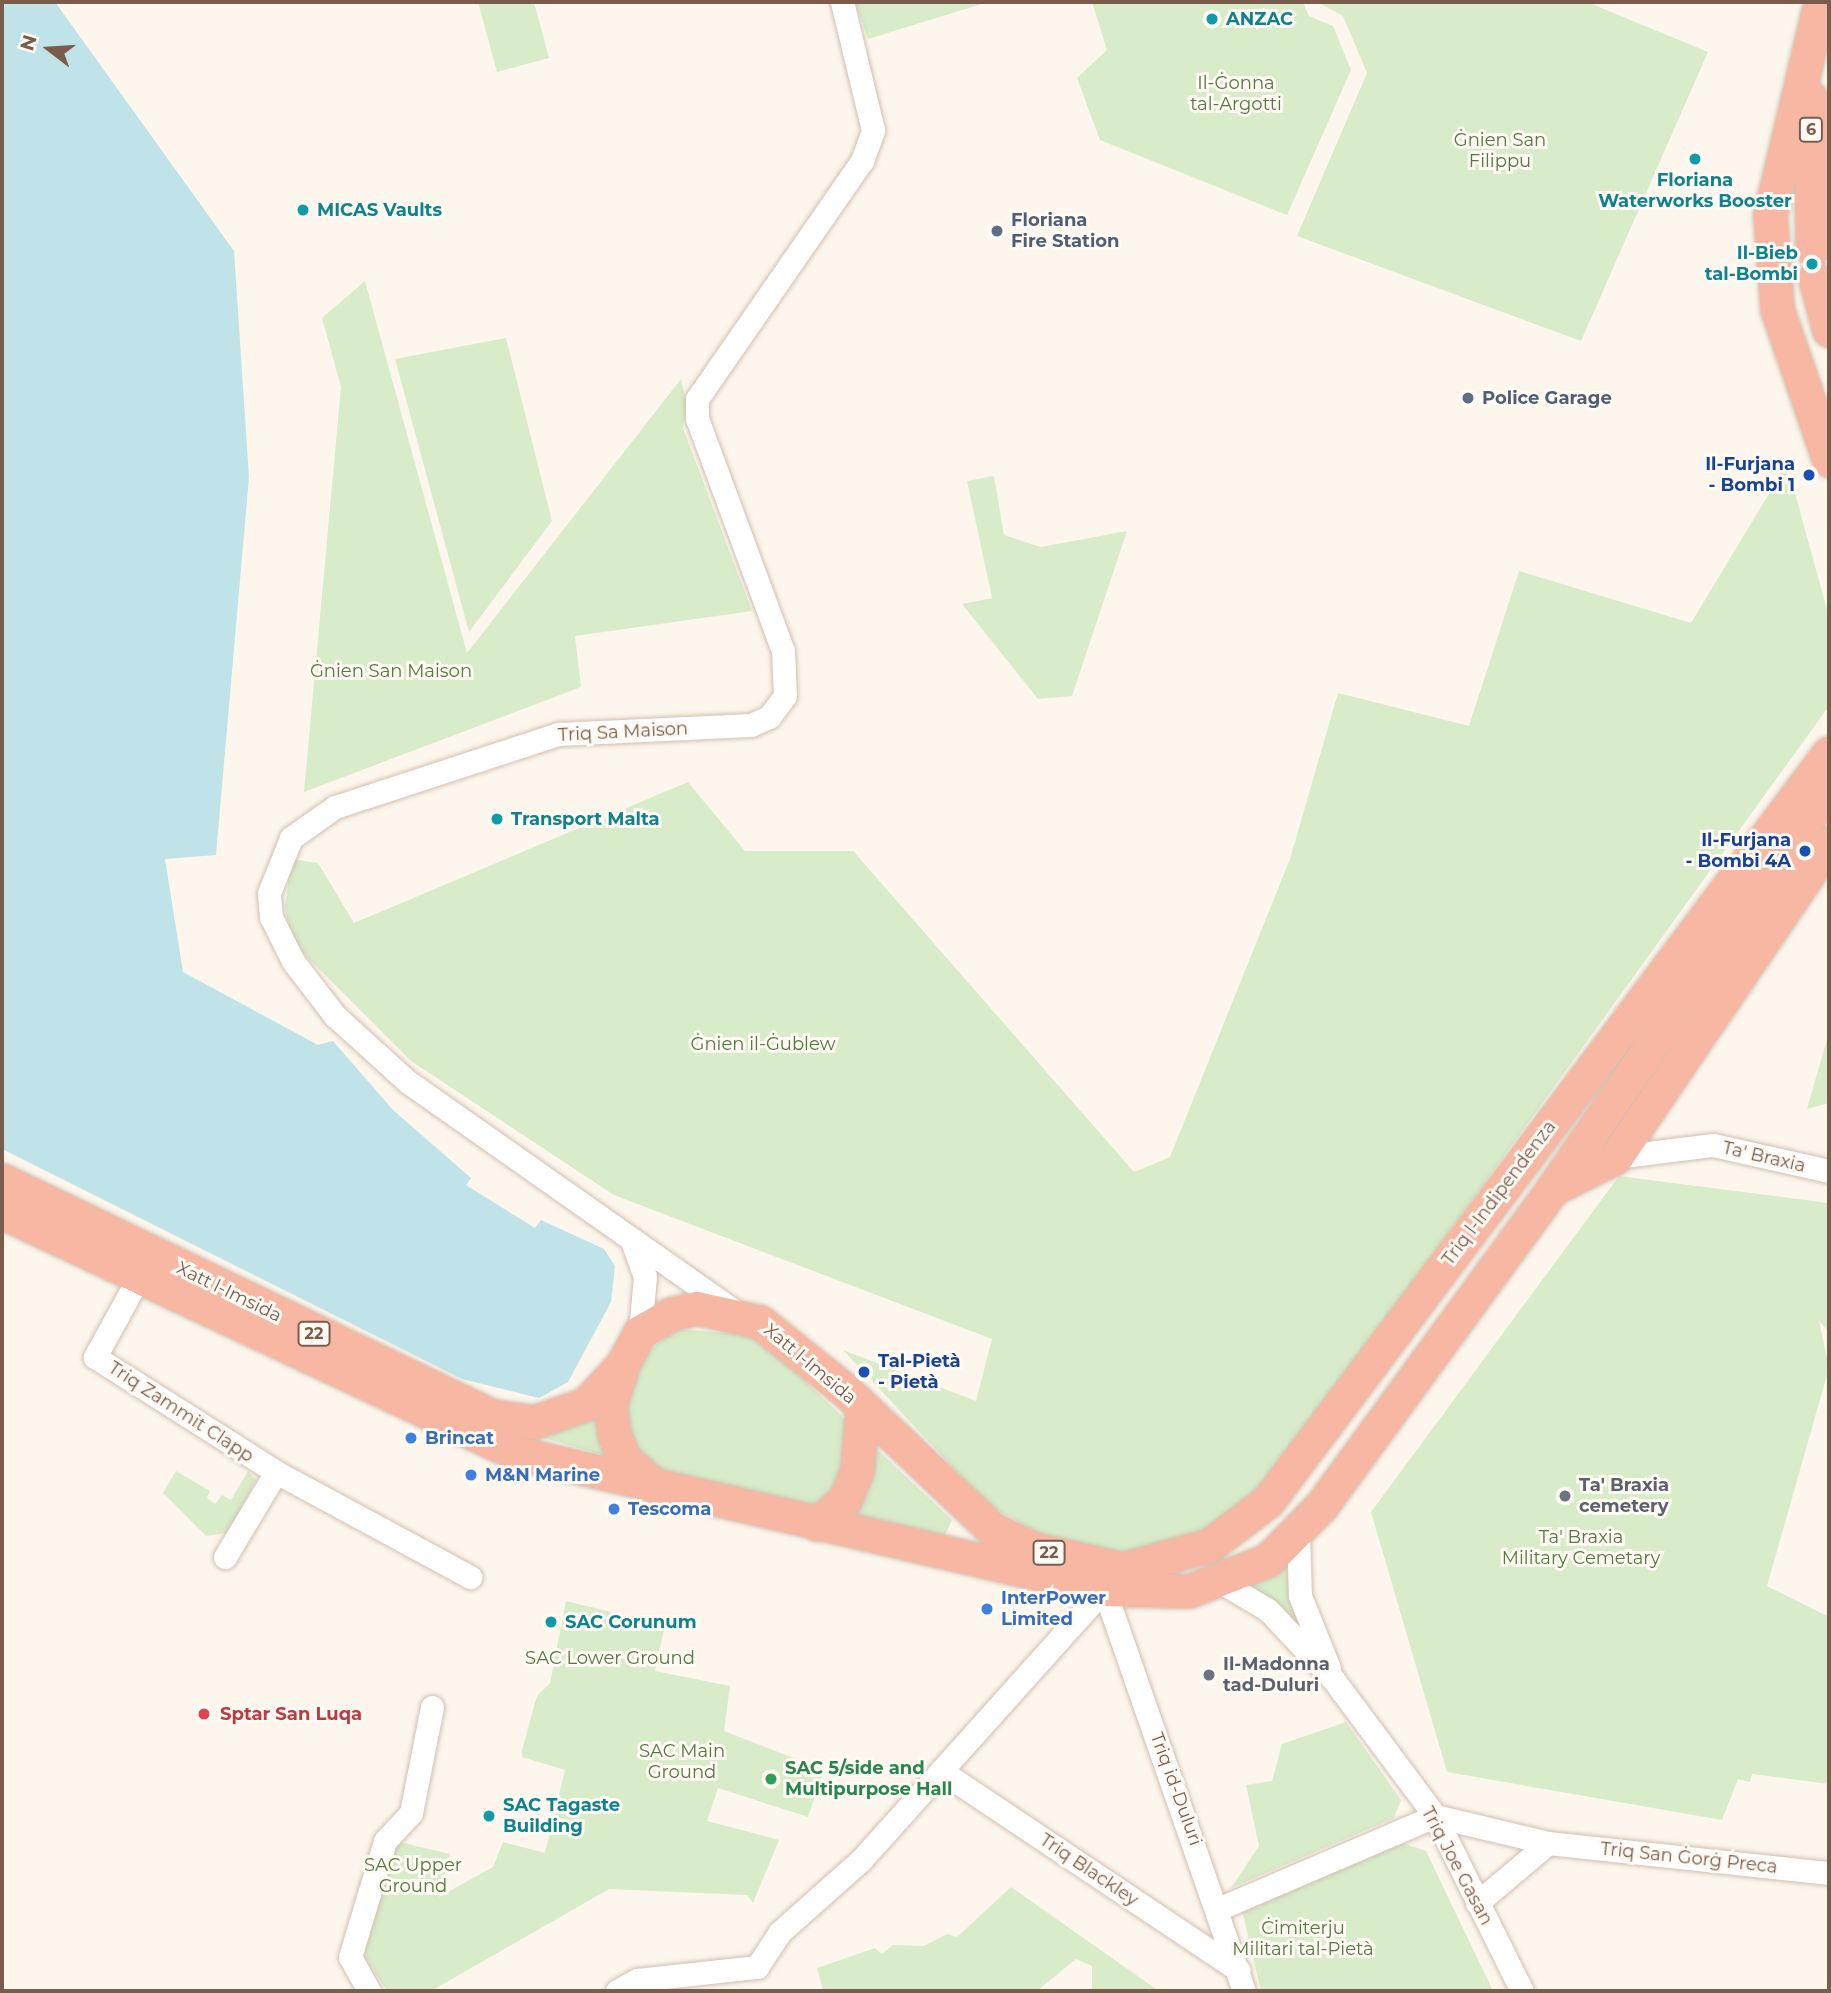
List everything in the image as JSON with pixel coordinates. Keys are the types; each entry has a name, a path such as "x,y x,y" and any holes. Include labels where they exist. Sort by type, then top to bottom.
{"highway":[{"name":"6","path":"1819,7 1813,263 1829,330"},
{"path":"1819,7 1770,215 1777,309 1829,460"},
{"path":"1777,309 1829,405"},
{"path":"1728,884 1829,732"},
{"path":"1728,884 1829,753"},
{"path":"1298,1533 1553,1188 1829,788"},
{"path":"1553,1188 1616,1157 1829,844"},
{"name":"Triq l-Indipendenza","path":"1268,1501 1728,884"},
{"name":"Xatt l-Imsida","path":"2,1180 492,1416 534,1422 586,1405 623,1364 639,1332 697,1308 760,1322 862,1409 964,1509 1046,1552 1123,1569 1210,1545 1268,1501"},
{"name":"Xatt l-Imsida","path":"2,1212 513,1452 662,1491 1104,1588 1189,1591 1221,1582 1268,1560 1298,1533"},
{"path":"623,1364 610,1405 614,1434 624,1459 662,1491"},
{"path":"817,1524 845,1500 858,1471 862,1409"}],"street":[{"name":"Triq Sa Maison","path":"742,1317 409,1083 335,1016 293,961 271,917 269,893 290,838 335,807 558,734 751,725 769,717 785,696 783,652 697,419 697,399 862,161 873,130 859,55 842,2"},
{"name":"Ta' Braxia","path":"1616,1157 1713,1145 1829,1171"},
{"path":"632,1241 645,1276 639,1332"},
{"name":"Triq Zammit Clapp","path":"140,1275 95,1357 276,1472 470,1577"},
{"path":"225,1557 276,1472"},
{"name":"Triq Joe Gasan","path":"1298,1533 1300,1596 1333,1679"},
{"name":"Triq Joe Gasan","path":"1221,1582 1268,1610 1333,1679 1435,1816 1521,1991"},
{"path":"617,1991 637,1980 757,1968 780,1931 861,1860 1104,1588"},
{"name":"Triq id-Duluri","path":"1104,1588 1241,1980"},
{"path":"369,1991 351,1957 385,1842 411,1813 432,1707"},
{"name":"Triq Blackley","path":"941,1771 1241,1980"},
{"path":"1218,1909 1435,1816"},
{"name":"Triq San Ġorġ Preca","path":"1435,1816 1548,1843 1829,1873"},
{"path":"1477,1903 1548,1843"}],"green space":[{"path":"478,2 534,2 549,58 497,72"},
{"path":"855,2 988,2 868,39"},
{"name":"Il-Ġonna tal-Argotti","path":"1092,2 1303,2 1309,16 1333,26 1351,70 1287,215 1100,140 1077,78 1107,50"},
{"name":"Ġnien San Filippu","path":"1317,2 1587,2 1708,52 1581,341 1297,236 1367,73 1343,16"},
{"name":"Ġnien San Maison","path":"365,281 467,653 681,379 687,404 683,428 752,611 575,636 581,687 304,792 341,387 322,318"},
{"path":"506,338 552,521 469,632 395,359"},
{"name":"Ġnien il-Ġublew","path":"1787,464 1829,617 1829,706 1286,1458 1250,1500 1200,1535 1113,1561 1040,1534 988,1505 843,1350 976,1401 992,1339 614,1195 411,1061 292,942 285,908 291,859 318,863 354,923 688,782 745,851 853,851 1134,1172 1170,1157 1290,859 1338,693 1469,726 1519,571 1691,623"},
{"path":"994,476 1004,535 1041,547 1127,531 1072,696 1038,699 962,604 992,598 967,481"},
{"path":"1829,1032 1829,1103 1807,1109"},
{"name":"Ta' Braxia Military Cemetary","path":"1619,1176 1829,1203 1829,1332 1819,1321 1829,1368 1767,1586 1829,1617 1829,1784 1752,1774 1750,1782 1738,1779 1722,1820 1447,1772 1371,1512"},
{"path":"676,1329 752,1335 773,1351 952,1520 943,1539 654,1472 625,1431 628,1384 644,1355"},
{"path":"598,1414 606,1456 510,1428"},
{"path":"176,1471 210,1491 207,1498 215,1504 222,1495 231,1500 248,1471 256,1480 228,1533 206,1536 163,1493"},
{"path":"1285,1557 1290,1599 1314,1651 1281,1605 1247,1584"},
{"path":"566,1601 665,1625 655,1671 730,1686 724,1731 824,1770 808,1817 718,1788 707,1821 779,1840 753,1903 747,1895 609,1889 431,1991 387,1991 364,1957 395,1841 450,1854 439,1897 493,1867 503,1842 545,1853 565,1770 522,1757 522,1750 537,1696 550,1683"},
{"path":"1346,1722 1401,1800 1394,1818 1231,1888 1259,1846 1246,1785 1272,1781 1282,1744"},
{"name":"Ċimiterju Militari tal-Pietà","path":"1399,1842 1426,1851 1493,1991 1261,1991 1242,1910"},
{"path":"1011,1887 1156,1989 1178,1991 1092,1991 1092,1966 1076,1959 1037,1991 823,1991 817,1968 875,1948 882,1954 893,1945 924,1946 947,1934 957,1937"}],"water":[{"path":"2,2 55,2 234,251 249,477 216,855 165,859 183,972 318,1045 333,1041 393,1110 471,1178 466,1185 535,1228 541,1220 604,1249 615,1266 611,1302 568,1382 539,1398 462,1379 2,1149"}],"place":[{"name":"ANZAC","path":"1212,19"},
{"name":"Floriana Waterworks Booster","path":"1695,159"},
{"name":"MICAS Vaults","path":"303,210"},
{"name":"Floriana Fire Station","path":"997,231"},
{"name":"Il-Bieb tal-Bombi","path":"1812,264"},
{"name":"Police Garage","path":"1468,398"},
{"name":"Il-Furjana - Bombi 1","path":"1809,475"},
{"name":"Transport Malta","path":"497,819"},
{"name":"Il-Furjana - Bombi 4A","path":"1805,851"},
{"name":"Tal-Pietà - Pietà","path":"864,1372"},
{"name":"Brincat","path":"411,1438"},
{"name":"M&N Marine","path":"471,1475"},
{"name":"Ta' Braxia cemetery","path":"1565,1496"},
{"name":"Tescoma","path":"614,1509"},
{"name":"InterPower Limited","path":"987,1609"},
{"name":"SAC Corunum","path":"551,1622"},
{"name":"Il-Madonna tad-Duluri","path":"1209,1675"},
{"name":"Sptar San Luqa","path":"204,1714"},
{"name":"SAC 5/side and Multipurpose Hall","path":"771,1779"},
{"name":"SAC Tagaste Building","path":"489,1816"}],"park label":[{"name":"SAC Lower Ground","path":"610,1658"},
{"name":"SAC Main Ground","path":"682,1762"},
{"name":"SAC Upper Ground","path":"413,1876"}]}
